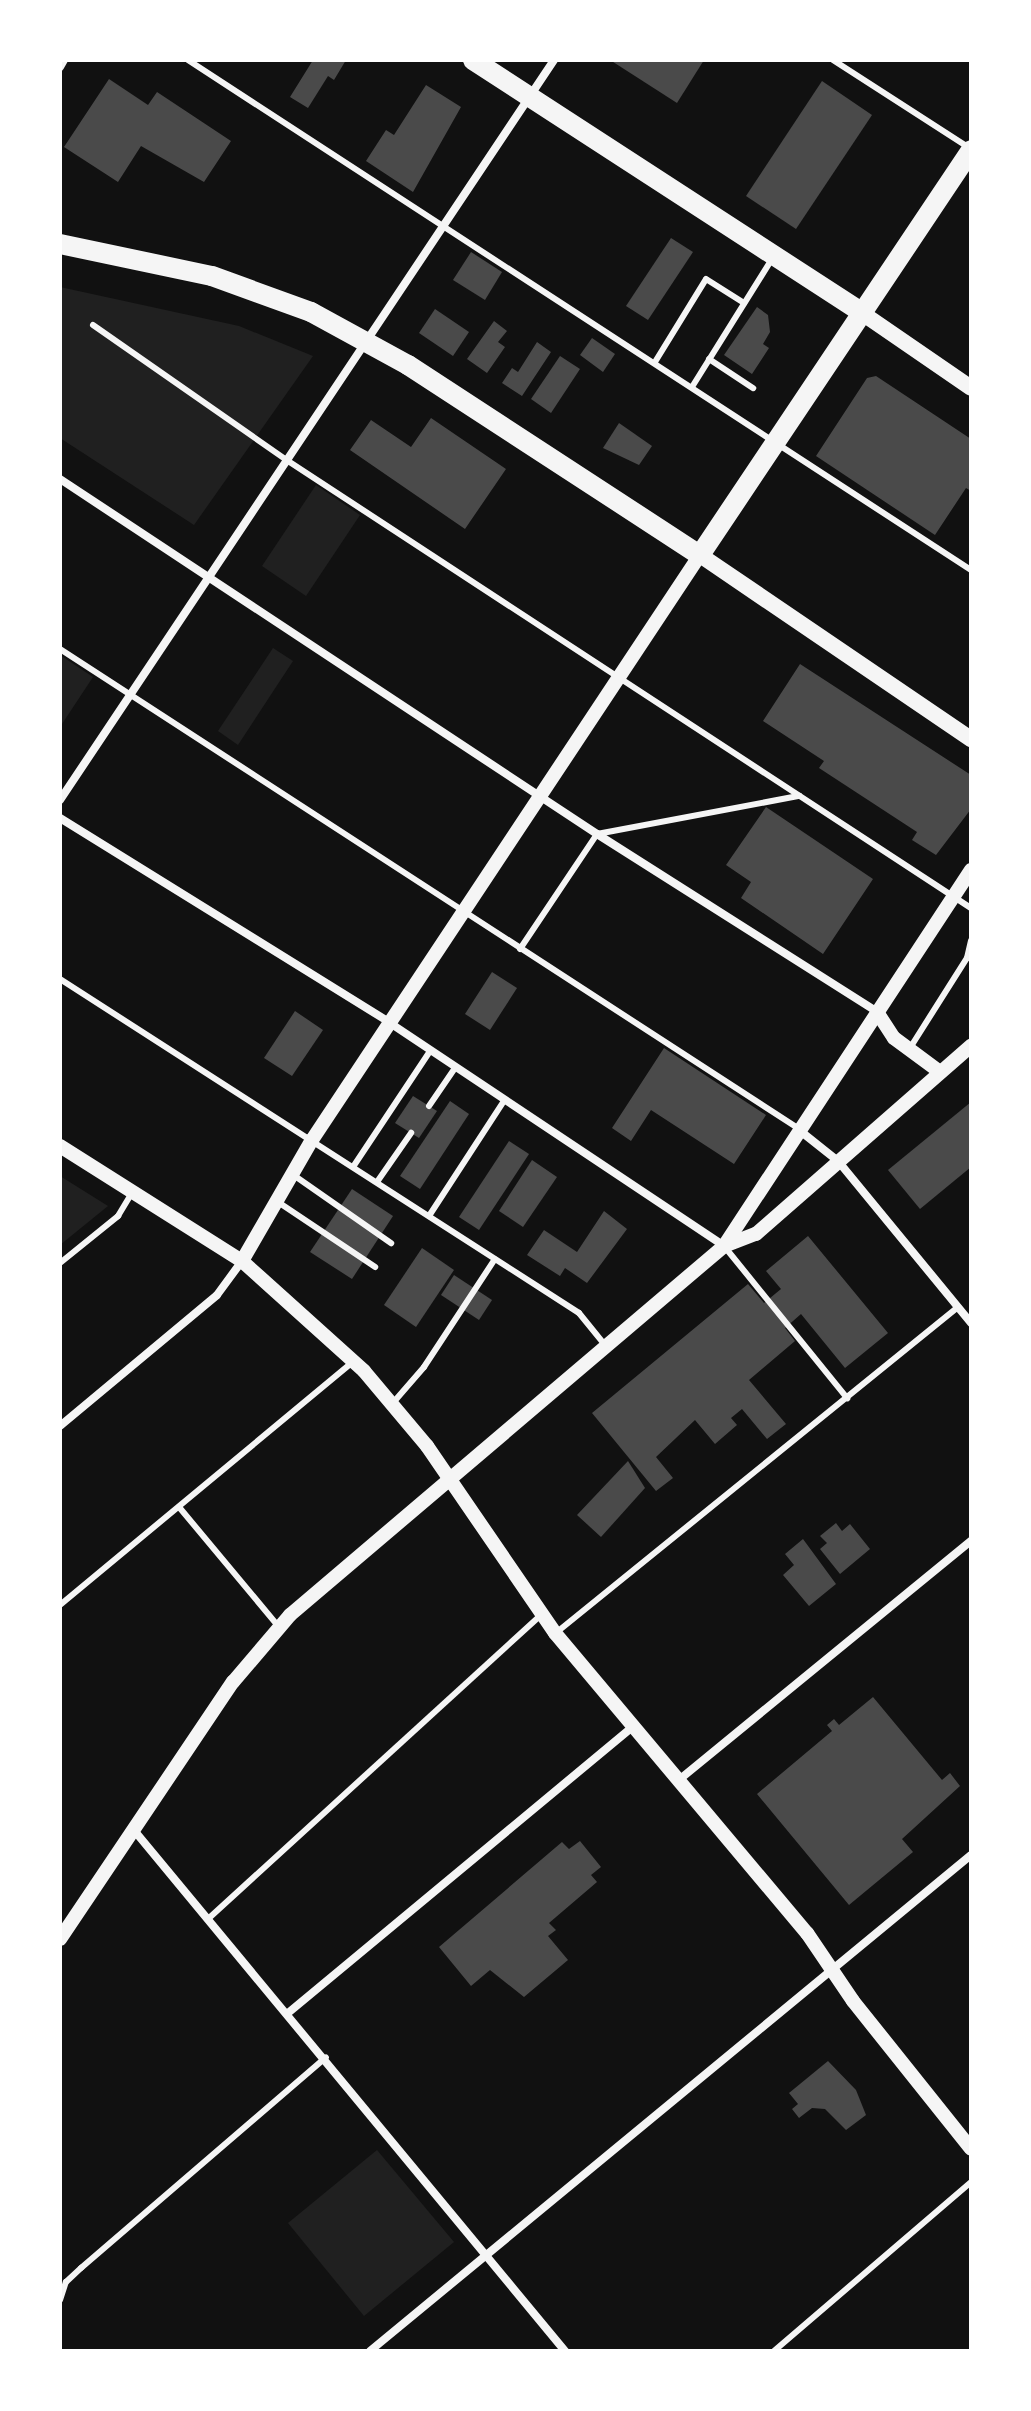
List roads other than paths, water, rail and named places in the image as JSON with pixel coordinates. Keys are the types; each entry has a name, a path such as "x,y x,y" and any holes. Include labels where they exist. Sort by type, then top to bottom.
{"main road":[{"path":"473,60 862,313 971,388"},
{"path":"700,555 971,149"},
{"path":"60,244 264,291 364,340 700,555 971,739"}],"street":[{"path":"60,67 64,60"},
{"path":"60,800 364,340 554,60"},
{"path":"60,479 543,795 597,834 877,1012 894,1038 940,1072"},
{"path":"60,1426 217,1295 242,1261 312,1140 466,913 700,555"},
{"path":"60,818 390,1023 724,1246"},
{"path":"60,1939 233,1682 279,1627 343,1565 451,1481 605,1345 724,1246 971,870"},
{"path":"724,1246 756,1234 971,1046"},
{"path":"799,1129 838,1161 971,1323"},
{"path":"60,1146 242,1261 354,1362 392,1404 451,1481 555,1633 680,1779 833,1969 971,2149"},
{"path":"680,1779 971,1541"},
{"path":"288,2013 635,1725"},
{"path":"133,1829 326,2057 565,2351"},
{"path":"370,2351 971,1855"}],"lane":[{"path":"188,60 971,570"},
{"path":"833,60 971,149"},
{"path":"692,387 774,256"},
{"path":"655,362 706,279 744,303"},
{"path":"93,325 285,459 621,675 971,908"},
{"path":"709,359 753,388"},
{"path":"60,649 799,1129"},
{"path":"520,949 597,834 799,796"},
{"path":"910,1048 967,958 971,940"},
{"path":"60,979 579,1313 605,1345"},
{"path":"353,1167 430,1051"},
{"path":"429,1106 455,1068"},
{"path":"429,1216 504,1101"},
{"path":"377,1182 411,1133"},
{"path":"292,1174 391,1243"},
{"path":"60,1263 118,1216 133,1190"},
{"path":"276,1201 375,1267"},
{"path":"724,1246 847,1398"},
{"path":"392,1404 424,1367 495,1259"},
{"path":"555,1633 958,1307"},
{"path":"60,1605 354,1362"},
{"path":"179,1507 279,1627"},
{"path":"208,1919 542,1614"},
{"path":"60,2300 66,2282 81,2268 326,2057"},
{"path":"774,2351 971,2182"}]}
